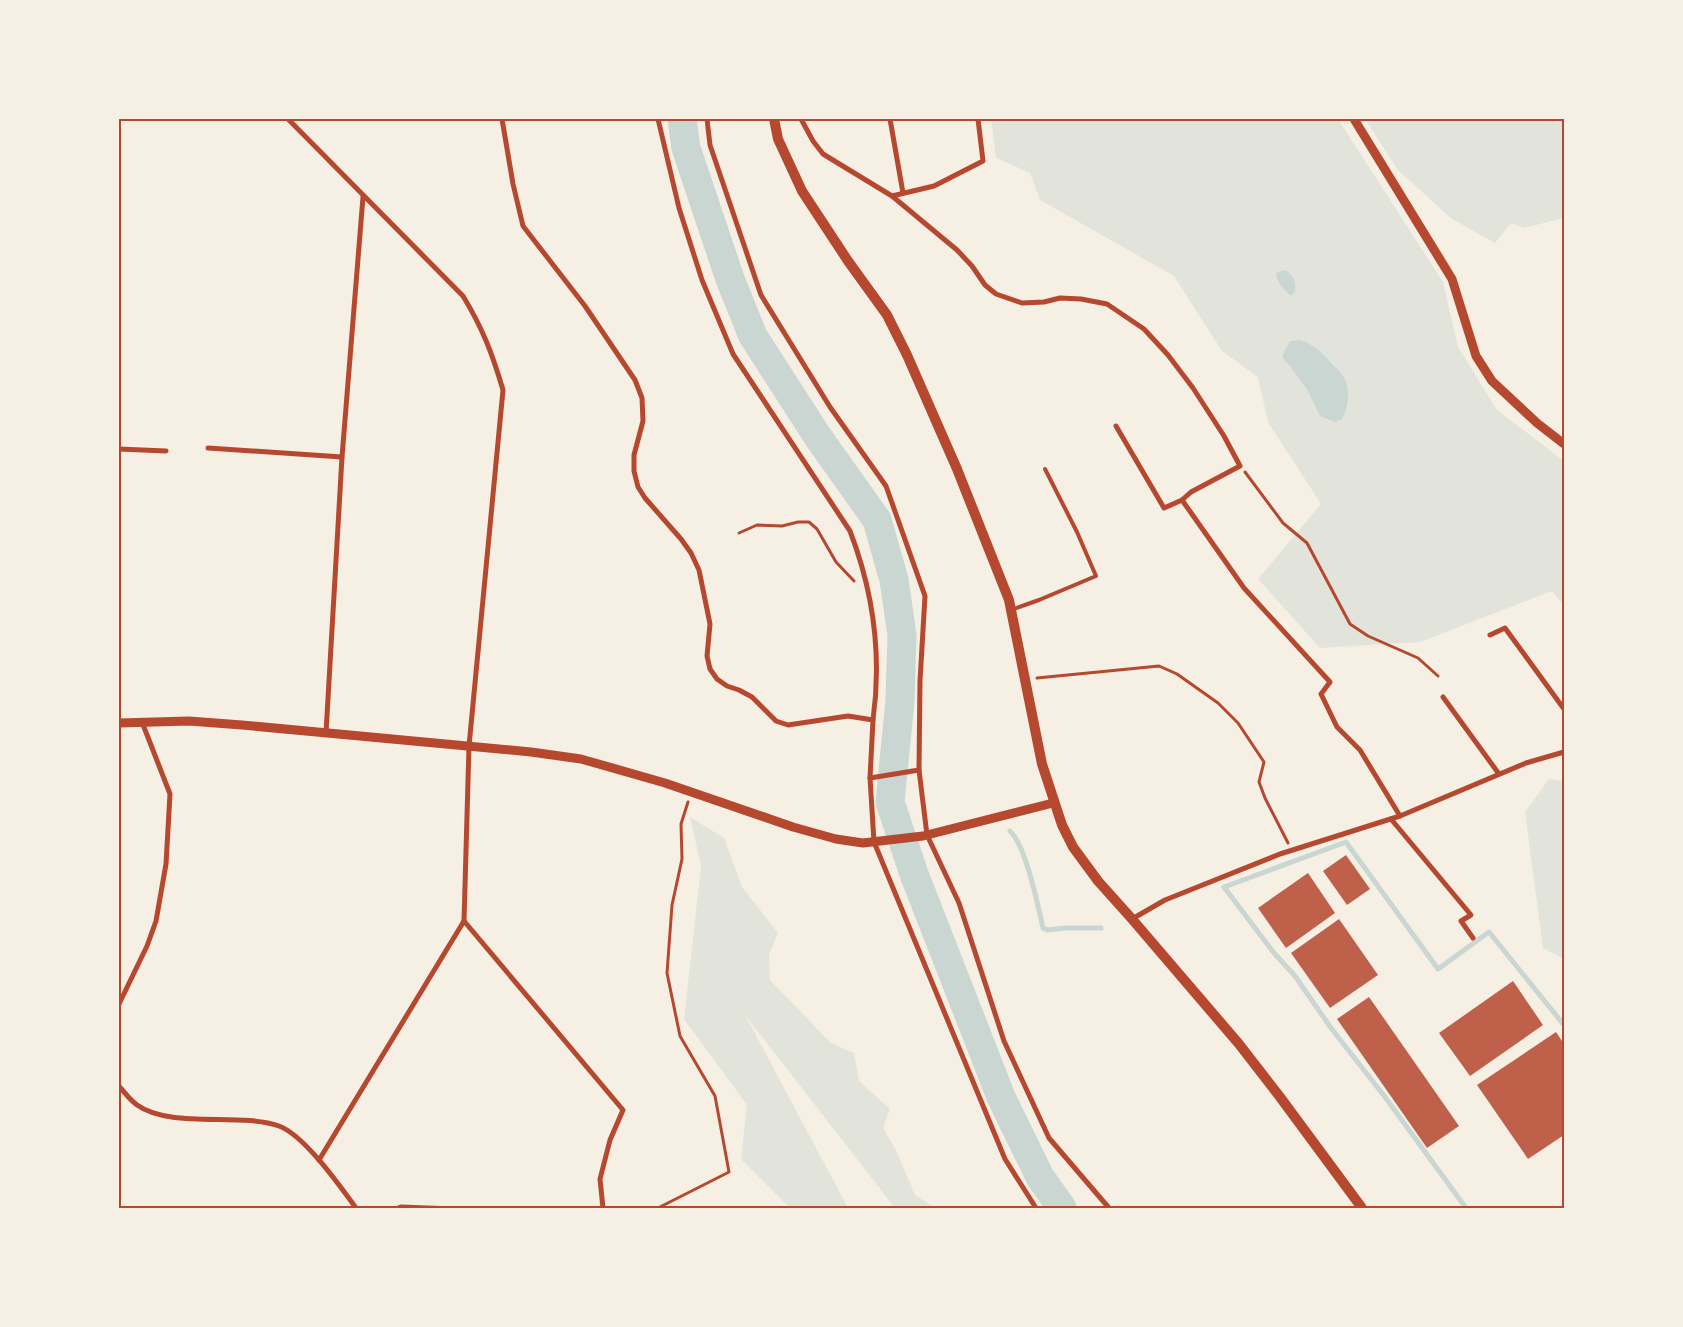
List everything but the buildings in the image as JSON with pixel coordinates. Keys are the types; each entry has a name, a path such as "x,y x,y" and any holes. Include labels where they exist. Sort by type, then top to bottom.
{"main road":[{"path":"774,119 778,139 802,190 848,261 887,315 907,355 961,478 996,565 1011,610 1042,764 1062,825 1082,861 1239,1044 1362,1208"}],"street":[{"path":"288,119 363,197 463,296 480,324 493,354 504,390 469,746 464,922 319,1160"},
{"path":"502,119 513,184 523,226 585,306 635,380 643,407 643,421 634,455 634,471 638,487 645,498 681,538 699,570 710,624 707,656 710,669 717,679 726,686 739,690 752,698 776,721 788,725 848,716 873,720"},
{"path":"658,119 679,208 702,280 732,354 850,531 862,562 873,620 876,656 870,778 879,842 1005,1159 1036,1208"},
{"path":"707,119 710,145 761,295 830,407 886,486 925,596 920,680 919,770 925,836 959,903 1004,1040 1049,1138 1109,1208"},
{"path":"801,119 813,141 823,154 892,196 957,250 972,266 985,285 996,294 1022,303 1044,302 1060,298 1081,298 1107,304 1144,329 1168,356 1192,388 1224,436 1240,466 1191,492 1182,500 1164,508 1116,426"},
{"path":"890,119 903,193"},
{"path":"892,196 934,186 983,162 978,119"},
{"path":"1354,119 1452,278 1476,356 1492,381 1537,423 1564,444"},
{"path":"326,732 342,457 363,197"},
{"path":"208,448 342,457"},
{"path":"119,449 166,451"},
{"path":"1182,500 1244,588 1330,682 1321,694 1337,727 1360,750 1400,816"},
{"path":"1490,635 1505,628 1564,710"},
{"path":"1443,697 1499,774"},
{"path":"119,723 188,721 326,732 581,759 618,768 692,792 793,828 836,839 864,843 925,836 1053,802"},
{"path":"119,1004 147,946 156,922 166,864 170,794 142,722"},
{"path":"1132,919 1165,900 1291,850 1400,816 1526,763 1564,752"},
{"path":"870,778 919,770"},
{"path":"1392,818 1471,915 1461,921 1473,938"},
{"path":"464,922 623,1110 610,1140 600,1178 603,1208"},
{"path":"119,1086 136,1105 151,1113 178,1117 262,1122 280,1126 293,1135 319,1160 356,1208"}],"lane":[{"path":"1011,610 1096,576 1045,469"}],"path":[{"path":"1240,466 1282,523 1307,543 1350,624 1368,636 1418,658 1438,676"},
{"path":"739,533 757,525 782,526 798,522 809,522 817,529 836,562 859,588"},
{"path":"1026,679 1159,666 1195,685 1218,703 1238,723 1264,762 1259,782 1291,850"},
{"path":"658,1208 729,1172 714,1096 680,1036 667,973 672,905 682,859 680,824 692,792"},
{"path":"396,1208 401,1206 454,1208"}],"shaded area":[{"path":"991,119 1338,119 1443,282 1458,347 1497,410 1564,461 1564,605 1552,591 1420,642 1320,648 1258,579 1321,504 1268,422 1258,377 1222,351 1174,276 1040,200 1030,173 996,158"},
{"path":"1365,119 1564,119 1564,218 1524,228 1511,223 1495,243 1452,219 1398,170"},
{"path":"1285,270 1295,282 1295,292 1291,296 1281,286 1276,273"},
{"path":"1300,340 1321,352 1344,378 1348,399 1342,419 1335,422 1320,416 1307,389 1282,356 1290,341"},
{"path":"1549,779 1564,781 1564,959 1543,948 1525,812"},
{"path":"690,817 724,838 742,887 778,933 769,954 770,980 831,1043 854,1053 859,1081 890,1109 883,1128 895,1148 915,1195 935,1208 895,1208 745,1015 848,1208 790,1208 741,1159 747,1105 684,1019 701,866"}],"waterway":[{"path":"682,119 686,148 730,279 753,336 818,437 877,520 894,580 902,635 900,701 890,802 914,874 1001,1097 1040,1177 1062,1208"},
{"path":"1010,831 1016,839 1026,862 1043,928 1047,930 1101,928"},
{"path":"1466,1208 1385,1097 1331,1028 1295,976 1274,953 1224,887 1346,842 1438,969 1489,932 1564,1025"}]}
